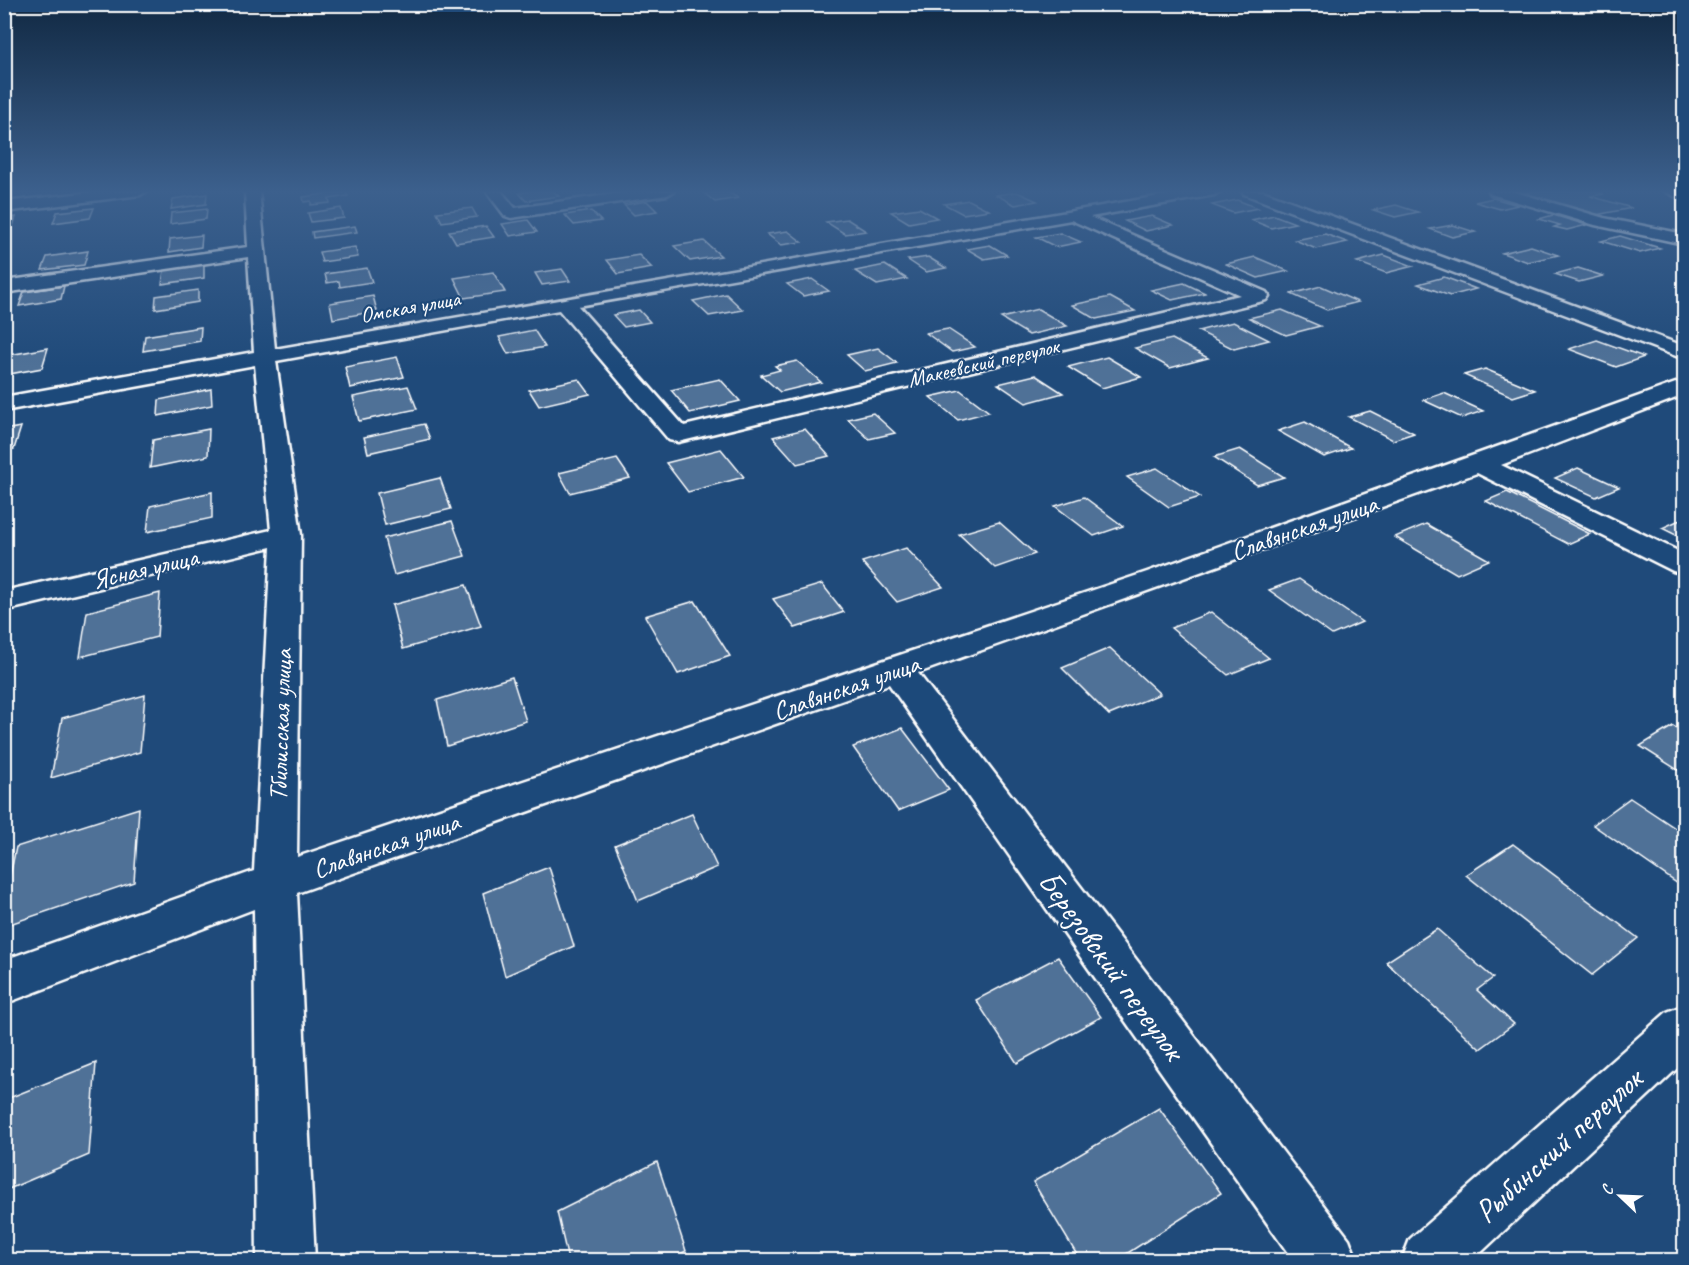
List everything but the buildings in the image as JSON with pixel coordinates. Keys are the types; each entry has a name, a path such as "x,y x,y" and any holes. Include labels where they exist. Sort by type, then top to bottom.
{"street":[{"name":"Омская улица","path":"4,404 870,250"},
{"name":"Макеевский переулок","path":"564,303 678,435 1259,296 1153,250"},
{"path":"1408,250 1684,353"},
{"path":"4,287 257,251"},
{"name":"Тбилисская улица","path":"257,251 265,357 286,535 275,883 286,1260"},
{"name":"Славянская улица","path":"4,982 275,883 897,670 1481,465 1684,387"},
{"path":"1481,465 1684,565"},
{"name":"Ясная улица","path":"4,601 286,535"},
{"name":"Березовский переулок","path":"897,670 1328,1260"},
{"name":"Рыбинский переулок","path":"1431,1260 1684,1029"}]}
